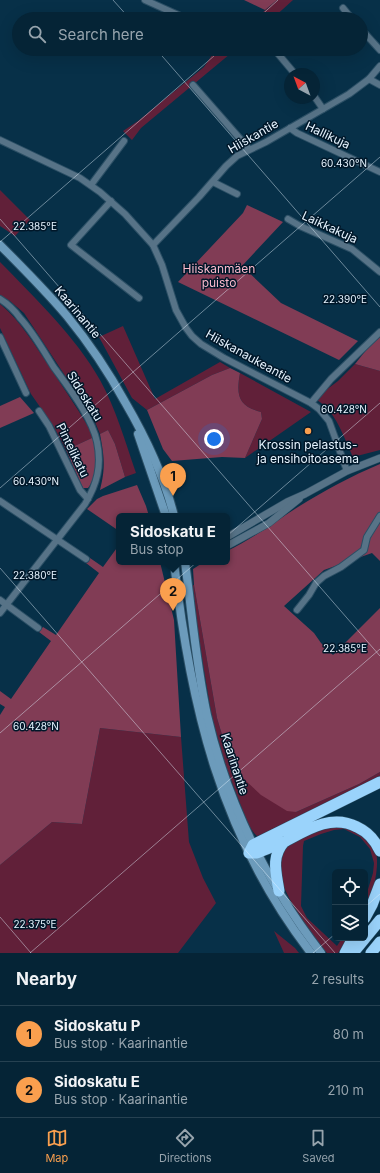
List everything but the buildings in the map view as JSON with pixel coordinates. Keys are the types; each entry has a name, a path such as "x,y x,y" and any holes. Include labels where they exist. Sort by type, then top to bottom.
{"highway":[{"path":"253,850 380,782"},
{"path":"253,850 285,841 322,824 338,821 346,822 361,828 368,834 380,851"},
{"path":"279,891 275,862 278,848 285,841"},
{"path":"368,912 380,884"},
{"path":"353,953 380,920"},
{"path":"345,953 351,941"},
{"path":"371,953 380,942"}],"main road":[{"name":"Kaarinantie","path":"0,245 35,281 96,354 126,403 154,455 165,484 173,513"},
{"name":"Kaarinantie","path":"126,403 156,482 165,513"},
{"name":"Kaarinantie","path":"174,565 188,659 207,744 219,783 232,817 293,914 321,952"},
{"name":"Kaarinantie","path":"184,565 197,658 207,714 226,780 270,892 286,918 311,953"}],"street":[{"path":"145,0 172,12"},
{"path":"342,8 346,12"},
{"path":"368,37 380,50"},
{"path":"280,56 290,68"},
{"name":"Hiiskantie","path":"153,245 236,156 266,142 356,89 369,79 380,66"},
{"path":"369,79 380,85"},
{"path":"193,86 249,149"},
{"path":"320,104 323,109"},
{"name":"Hallikuja","path":"290,128 297,134 380,172"},
{"name":"Hiiskanaukeantie","path":"0,140 67,171 91,185 111,201 153,245 162,265 176,310 192,336 201,344 224,358 311,403 319,409 329,421 347,471"},
{"path":"91,185 124,141"},
{"path":"213,182 237,194"},
{"path":"111,201 70,245 139,298"},
{"name":"Laikkakuja","path":"288,219 300,226 352,249 380,272"},
{"name":"Sidoskatu","path":"0,299 15,311 84,412 94,432 99,452 98,472 94,488 88,499 58,540 0,613"},
{"path":"311,403 328,382 380,332"},
{"path":"0,337 26,393"},
{"name":"Pintelikatu","path":"39,411 49,426 80,490 88,499"},
{"path":"230,536 287,502 347,471 380,458"},
{"path":"230,544 269,523 305,494"},
{"path":"0,500 86,559"},
{"path":"297,610 320,580 364,550 367,537 380,516"},
{"path":"0,600 38,628"}],"shaded area":[{"path":"277,0 293,0 280,12 263,12"},
{"path":"211,56 228,56 141,128 132,140 123,131 138,121 204,67"},
{"path":"0,190 30,220 15,236 0,226"},
{"path":"0,262 54,318 90,364 111,402 136,473 125,477 115,444 108,430 100,434 93,417 24,313 0,295"},
{"path":"0,304 8,311 28,335 84,419 94,437 66,450 54,427 31,394 0,328"},
{"path":"123,326 155,399 220,362 230,368 212,375 147,410 132,398 99,337"},
{"path":"355,364 380,371 380,450 353,457 335,418 324,405 317,400 322,393 338,381"},
{"path":"240,373 311,412 245,458 262,419 261,412 253,410 247,406 240,398 238,388"},
{"path":"194,585 217,718 232,768 296,812 359,784 380,772 380,778 262,835 257,836 254,833 248,824 226,767 212,718 190,586"},
{"path":"100,728 181,737 189,842 203,878 216,903 178,953 0,953 0,865 52,822 82,824"},
{"path":"332,826 359,830 376,852 377,866 375,882 368,904 368,889 373,873 374,863 370,849 360,837 344,829 334,830 304,841 301,906 307,918 337,946 340,941 347,941 338,953 327,953 299,916 287,894 280,875 282,850 292,840"},
{"path":"274,931 295,948 299,953 284,953"}],"green space":[{"path":"244,0 277,0 265,10"},
{"name":"Hiiskanmäen puisto","path":"247,205 283,222 242,266 281,303 358,341 339,360 178,282 243,213"},
{"path":"380,337 380,371 355,364 371,344"},
{"path":"230,368 240,373 238,388 240,398 243,403 253,410 261,412 262,419 245,458 222,457 172,461 163,449 147,410 212,375"},
{"path":"20,397 34,413 0,428 0,406"},
{"path":"108,430 115,444 125,477 100,490 104,462 100,434"},
{"path":"94,437 96,450 96,470 92,482 88,488 83,488 66,450"},
{"path":"380,464 380,561 372,553 324,570 284,606 314,633 321,643 333,655 380,608 380,772 359,784 296,812 287,811 261,795 232,768 217,718 194,585 193,569 199,565 230,565 230,550 255,536 318,495"},
{"path":"137,485 148,513 116,513 116,529 87,509 97,499"},
{"path":"116,549 116,565 161,565 174,620 181,737 100,728 82,824 52,822 0,865 0,715 5,707 0,704 0,691 11,699 51,641 39,632 43,627 56,635 99,573 86,563 90,558 103,567"}],"place":[{"name":"Krossin pelastus- ja ensihoitoasema","path":"308,431"},
{"name":"Sidoskatu P","path":"173,496"},
{"name":"Sidoskatu E","path":"173,611"}]}
